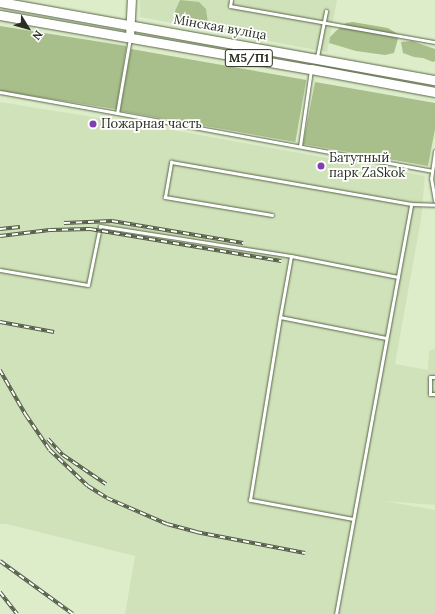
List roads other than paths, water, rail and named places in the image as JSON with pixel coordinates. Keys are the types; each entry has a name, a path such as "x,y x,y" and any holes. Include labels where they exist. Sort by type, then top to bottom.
{"main road":[{"path":"130,37 132,0"},
{"name":"Мінская вуліца","path":"0,2 435,80"},
{"name":"Мінская вуліца","path":"0,14 311,68 435,92"},
{"path":"399,85 404,78 400,74"}],"lane":[{"path":"231,0 230,6 435,42"},
{"path":"317,59 326,11"},
{"path":"117,113 130,37"},
{"path":"300,146 311,68"},
{"path":"0,92 432,171"},
{"path":"435,151 431,178 435,201"},
{"path":"272,215 165,197 171,162 411,204 435,205"},
{"path":"336,614 411,204"},
{"path":"0,270 88,285 100,226 291,256 398,277"},
{"path":"291,256 250,500 353,519"},
{"path":"280,317 386,338"},
{"path":"435,377 430,377 430,394 435,394"}],"railway":[{"path":"64,223 112,221 243,243"},
{"path":"0,229 20,227"},
{"path":"0,236 50,230 90,229 281,261"},
{"path":"0,322 54,332"},
{"path":"0,370 26,415 50,450 88,486 107,498 167,524 196,532 305,553"},
{"path":"48,439 63,455 106,484"},
{"path":"0,561 73,614"},
{"path":"0,592 17,614"}],"place":[{"name":"Пожарная часть","path":"93,124"},
{"name":"Батутный парк ZaSkok","path":"321,166"}]}
